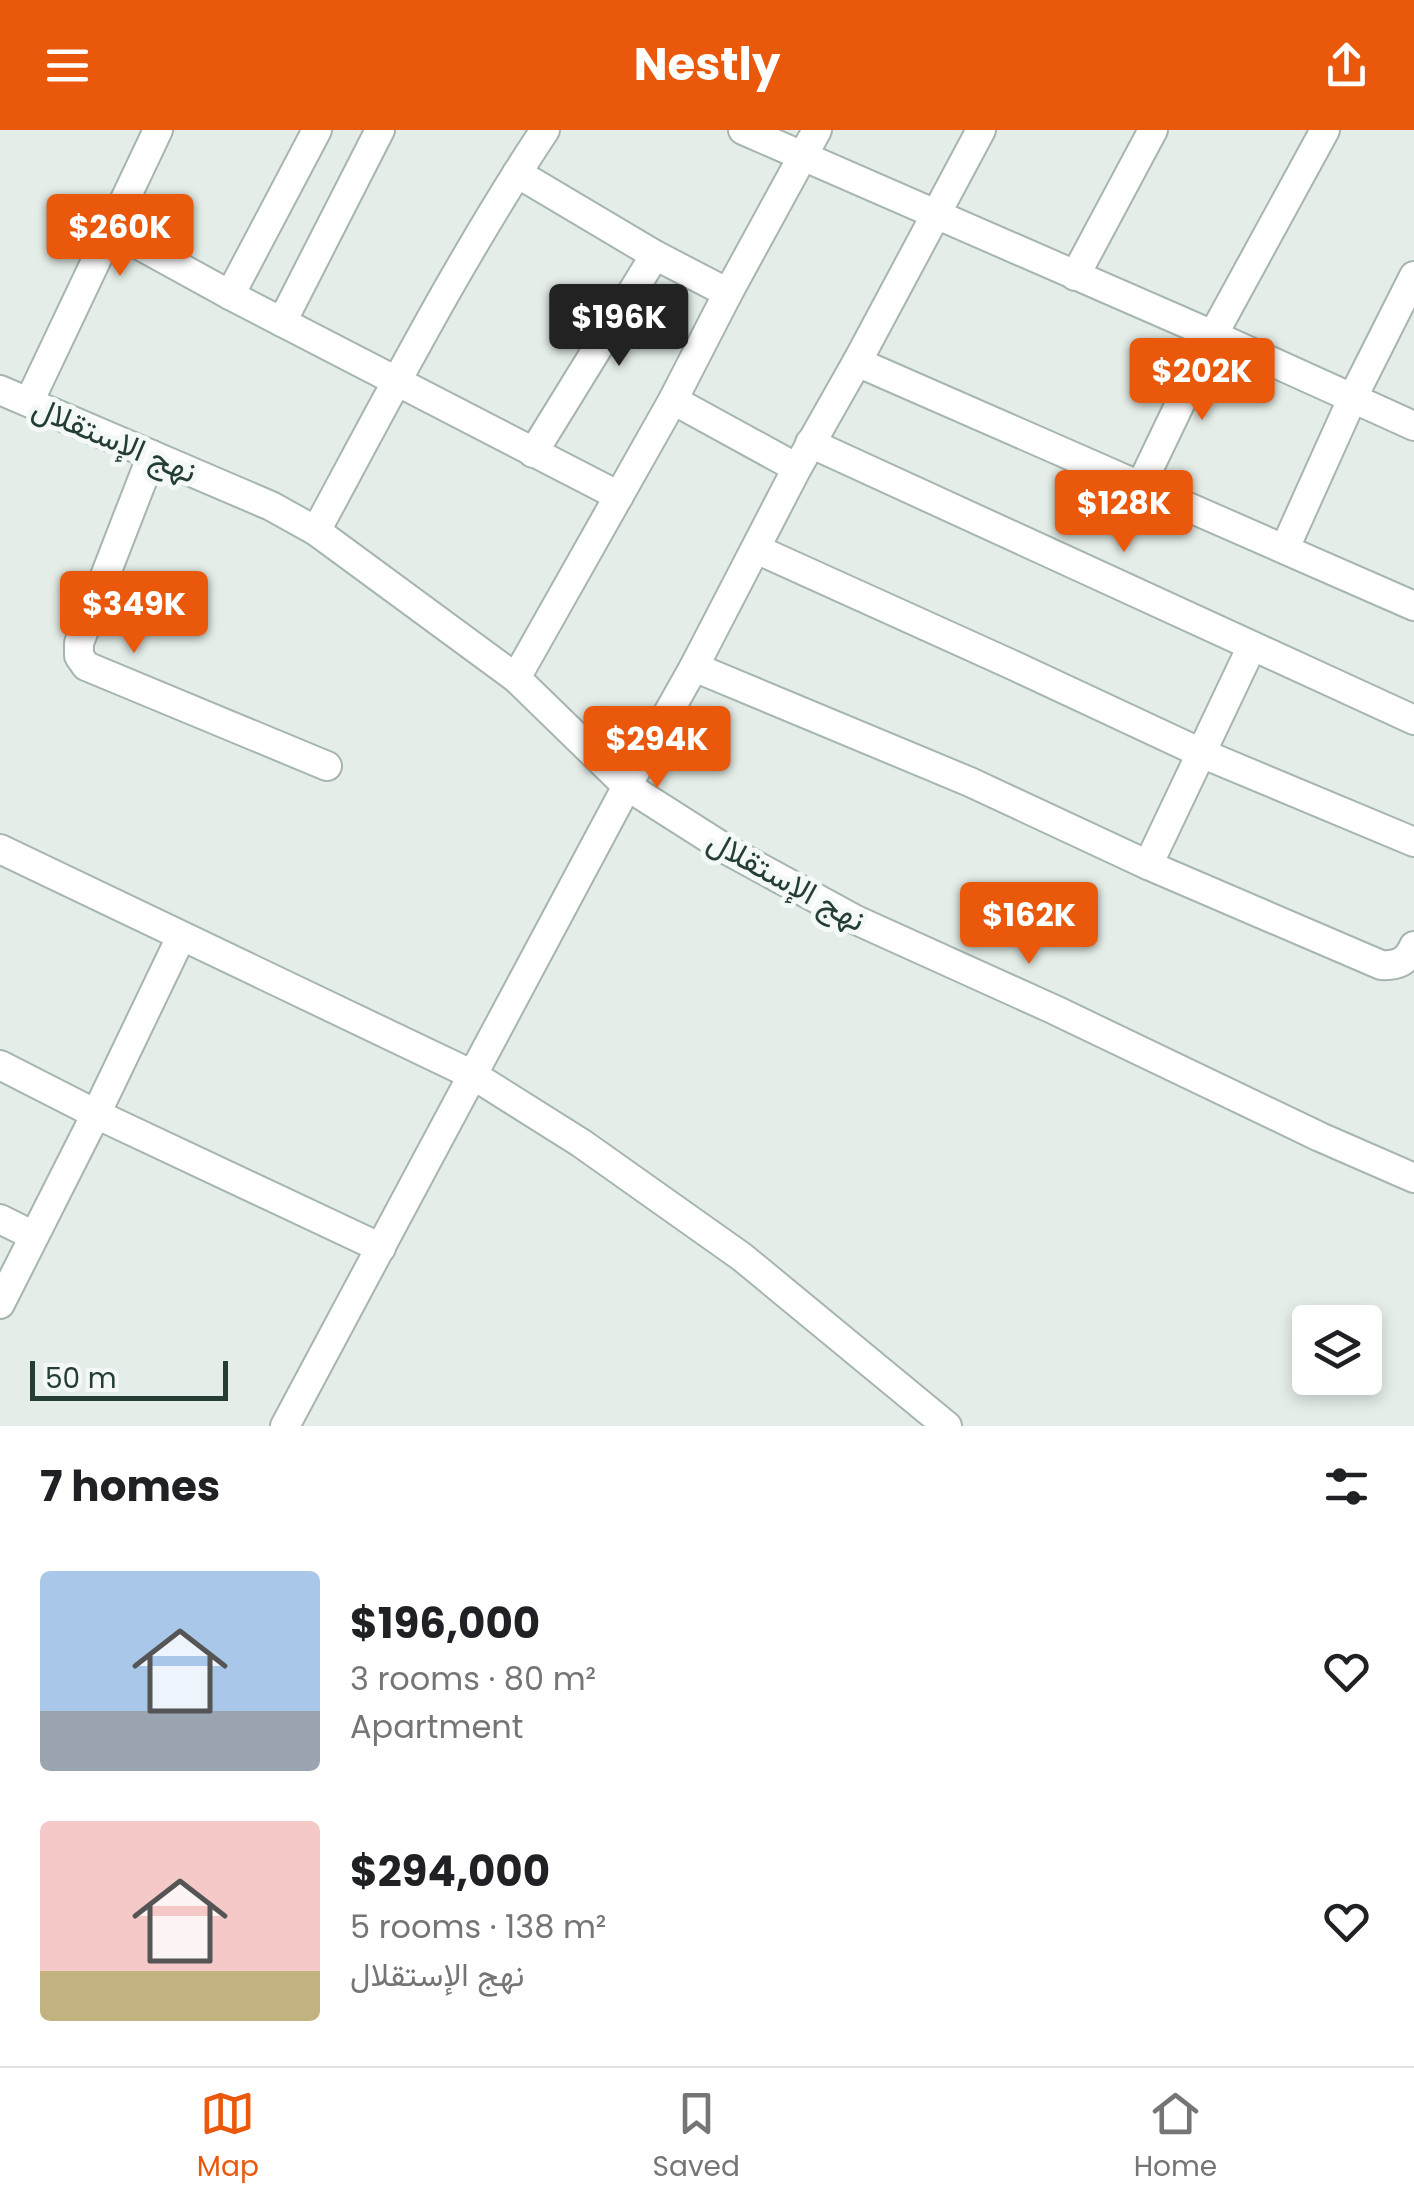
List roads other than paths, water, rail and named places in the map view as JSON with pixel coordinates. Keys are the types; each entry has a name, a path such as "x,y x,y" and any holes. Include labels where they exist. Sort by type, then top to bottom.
{"street":[{"path":"29,402 158,130"},
{"path":"230,294 317,130"},
{"path":"282,322 380,130"},
{"path":"316,531 397,380 545,130"},
{"path":"742,130 1414,426"},
{"path":"516,678 673,400 818,130"},
{"path":"285,1426 694,667 803,455 982,130"},
{"path":"1076,276 1153,130"},
{"path":"1140,487 1213,335 1325,130"},
{"path":"517,173 655,255 728,293"},
{"path":"112,230 619,496"},
{"path":"533,453 655,255"},
{"path":"1285,548 1352,397 1414,276"},
{"path":"857,362 1414,606"},
{"name":"نهج الإستقلال","path":"0,390 271,506 316,531 516,678 627,786 729,851 856,920 1414,1178"},
{"path":"673,400 1252,646 1414,720"},
{"path":"152,455 79,644 79,656 86,666 328,766"},
{"path":"756,549 1201,753 1414,842"},
{"path":"1148,865 1252,646"},
{"path":"694,667 970,782 1148,865 1381,965 1402,962 1414,946"},
{"path":"0,850 473,1076 581,1143 742,1257 947,1426"},
{"path":"0,1304 181,937"},
{"path":"0,1065 380,1248"},
{"path":"0,1219 34,1236"}]}
